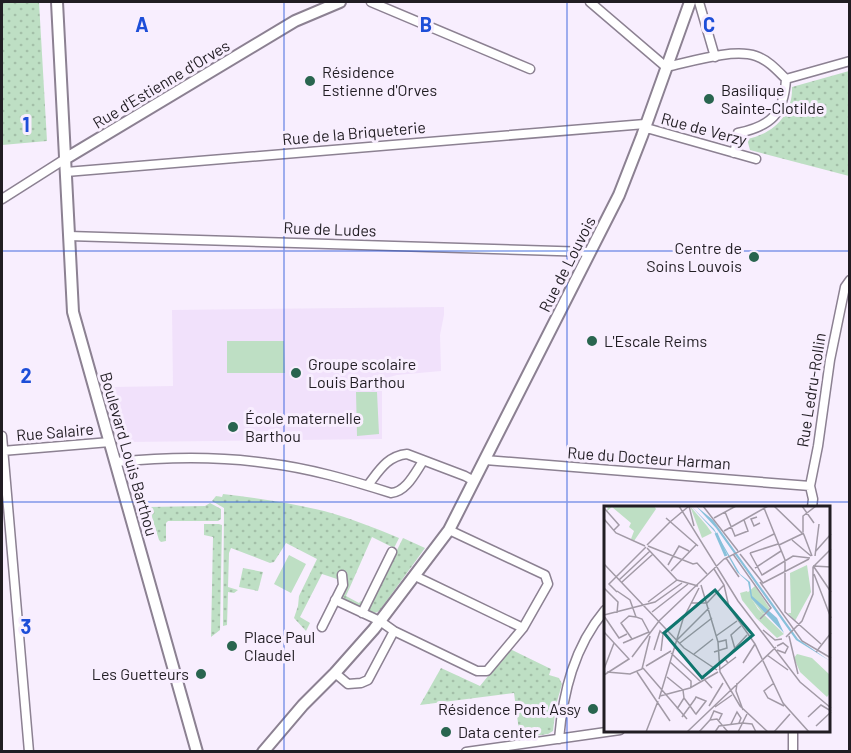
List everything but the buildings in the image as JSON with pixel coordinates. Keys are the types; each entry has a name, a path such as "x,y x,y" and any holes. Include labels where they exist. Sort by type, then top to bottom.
{"street":[{"name":"Boulevard Louis Barthou","path":"57,2 73,312 197,752"},
{"name":"Rue d'Estienne d'Orves","path":"2,199 296,21 340,2"},
{"path":"371,2 385,4 530,69"},
{"path":"590,2 666,67 715,57 744,54 756,56 767,62 786,79"},
{"name":"Rue de Louvois","path":"263,752 380,621 449,530 619,195 690,2"},
{"path":"699,2 715,57"},
{"path":"786,79 849,61"},
{"path":"734,153 738,133 763,126 780,109 786,79"},
{"name":"Rue de Verzy","path":"644,127 756,159"},
{"name":"Rue de la Briqueterie","path":"66,172 644,127"},
{"name":"Rue de Ludes","path":"69,236 590,252"},
{"name":"Rue Ledru-Rollin","path":"812,506 810,486 830,360 845,287 849,280"},
{"path":"2,436 29,752"},
{"name":"Rue Salaire","path":"2,451 110,442"},
{"path":"368,486 388,460 407,454 474,481"},
{"path":"116,462 164,458 227,459 267,463 337,477 391,493 405,486 423,461"},
{"name":"Rue du Docteur Harman","path":"485,460 810,486"},
{"path":"335,600 477,671 487,671 523,628 548,584 545,575 449,530"},
{"path":"362,613 392,552"},
{"path":"322,627 344,585 342,575"},
{"path":"415,576 523,628"},
{"path":"559,739 562,710 571,672 585,639 604,611"},
{"path":"335,672 348,684 368,681 394,631"},
{"path":"466,752 606,732"},
{"path":"793,732 794,752"}],"shaded area":[{"name":"Groupe scolaire Louis Barthou","path":"444,307 440,335 441,371 397,375 382,379 382,439 128,442 113,387 173,386 172,310"}],"green space":[{"path":"2,2 39,2 47,141 2,145"},
{"path":"849,71 849,176 750,150 747,139 765,133 780,122 789,106 792,87"},
{"path":"227,341 284,341 285,373 227,373"},
{"path":"356,392 377,392 379,434 357,436"},
{"path":"223,494 324,511 399,538 394,548 372,537 346,596 359,603 361,601 365,603 363,606 351,604 342,596 347,581 339,576 337,579 322,574 300,617 310,623 306,631 294,618 299,596 317,559 286,543 274,562 270,563 231,548 228,587 238,590 234,593 228,592 227,625 223,626 224,508 212,501 216,496 222,497"},
{"path":"210,503 221,509 221,519 218,521 168,521 166,541 159,540 149,507 205,506"},
{"path":"204,524 222,525 220,630 211,637 213,537 204,535"},
{"path":"403,538 425,548 380,610 375,613 369,612 368,608"},
{"path":"289,555 306,564 291,593 274,584"},
{"path":"243,568 263,572 258,591 239,587"},
{"path":"510,649 551,669 549,675 559,678 562,684 556,705 553,731 548,734 520,738 514,693 420,705 441,668 480,686"},
{"path":"524,701 553,701 550,727 528,731"}],"place":[{"name":"Résidence Estienne d'Orves","path":"310,81"},
{"name":"Basilique Sainte-Clotilde","path":"709,99"},
{"name":"Centre de Soins Louvois","path":"754,257"},
{"name":"L'Escale Reims","path":"592,341"},
{"name":"Groupe scolaire Louis Barthou","path":"296,373"},
{"name":"École maternelle Barthou","path":"233,427"},
{"name":"Place Paul Claudel","path":"232,646"},
{"name":"Les Guetteurs","path":"201,674"},
{"name":"Résidence Pont Assy","path":"593,709"},
{"name":"Data center","path":"446,732"}]}
